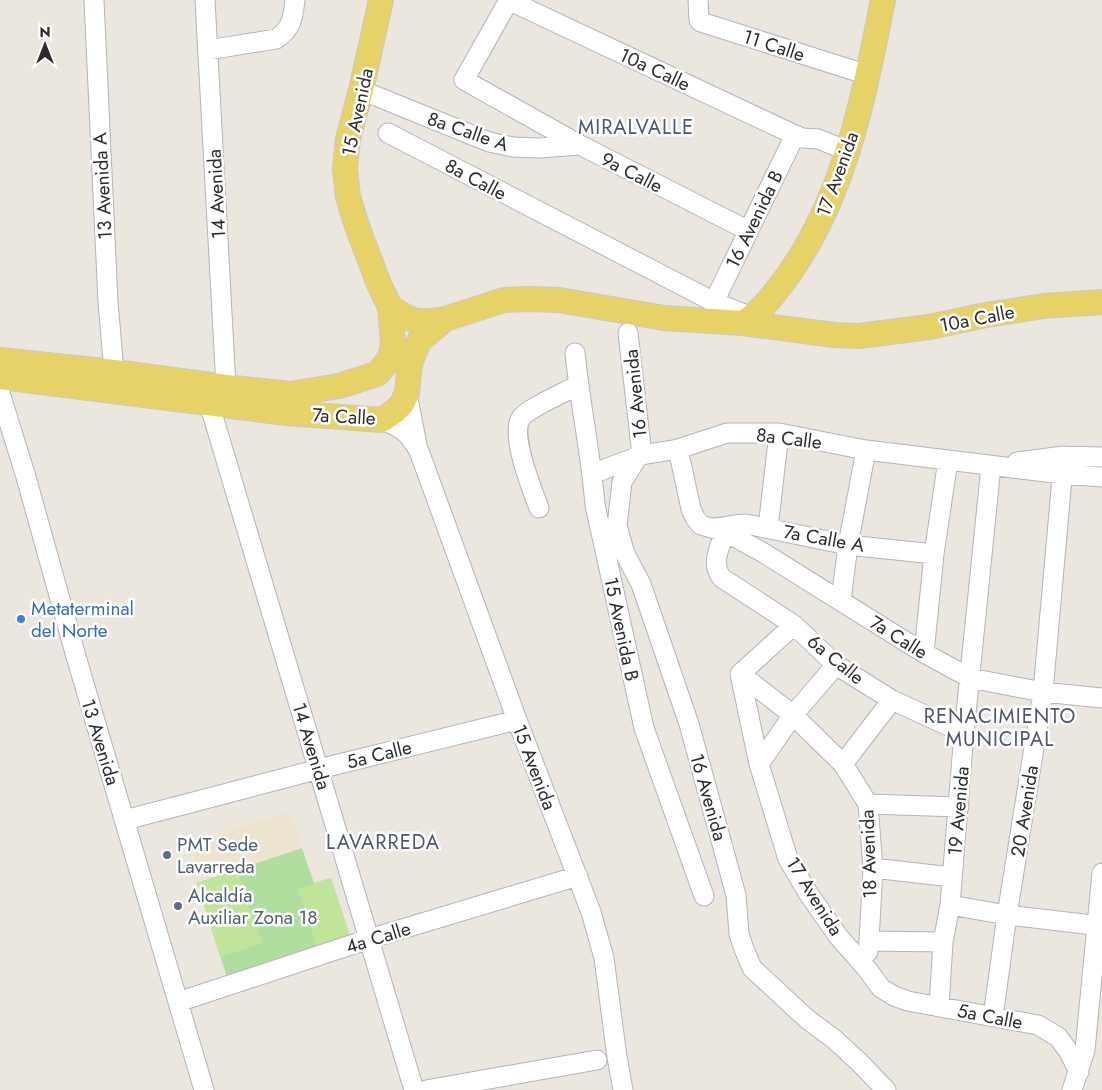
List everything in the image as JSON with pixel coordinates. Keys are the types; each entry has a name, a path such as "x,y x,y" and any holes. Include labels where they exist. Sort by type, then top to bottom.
{"main road":[{"name":"15 Avenida","path":"381,0 348,139 345,169 348,197 358,229 390,307"},
{"name":"17 Avenida","path":"747,320 760,311 775,294 802,256 826,211 846,157 868,75 883,0"},
{"path":"775,294 781,313 793,329"},
{"path":"390,307 406,318 425,323 445,320 504,300 530,299 559,300 664,318 747,320"},
{"name":"10a Calle","path":"747,320 834,335 859,336 929,327 986,315 1044,306 1102,302"},
{"name":"7a Calle","path":"0,377 218,395 290,394 339,386 377,374 385,365 391,355 393,343 390,307"},
{"path":"395,408 418,341 445,320"},
{"name":"7a Calle","path":"0,360 114,372 317,416 395,408"},
{"path":"367,377 381,381 390,387 395,396 395,408"}],"street":[{"name":"13 Avenida A","path":"94,0 108,302 114,372"},
{"name":"14 Avenida","path":"205,0 218,395 319,769 414,1090"},
{"path":"208,50 276,39 284,34 291,24 296,0"},
{"name":"9a Calle","path":"508,0 464,80 580,145 748,231"},
{"name":"10a Calle","path":"508,0 798,136 812,150 846,157"},
{"name":"11 Calle","path":"698,0 699,20 701,22 868,75"},
{"name":"8a Calle A","path":"361,90 489,142 513,147 539,148 580,145"},
{"name":"8a Calle","path":"388,133 747,320"},
{"name":"16 Avenida B","path":"719,304 748,231 798,136"},
{"name":"16 Avenida","path":"628,333 639,457 622,482 617,526 624,554 641,584 689,724 736,895 739,934 744,949 752,968 806,1019 834,1039 886,1090"},
{"name":"15 Avenida B","path":"575,353 595,505 644,728 704,896"},
{"path":"538,508 525,469 518,436 518,424 526,413 578,386"},
{"name":"13 Avenida","path":"0,393 204,1090"},
{"name":"15 Avenida","path":"395,408 403,429 409,435 418,451"},
{"name":"15 Avenida","path":"395,408 418,451 517,720 578,876 604,958 623,1090"},
{"name":"8a Calle","path":"592,474 639,457 678,448 727,433 779,433 866,450 990,466 1102,477"},
{"path":"768,528 779,433"},
{"path":"678,448 691,509 695,518 701,525 720,530"},
{"path":"842,601 848,545 866,450"},
{"name":"8a Calle","path":"990,466 1064,456 1102,457"},
{"name":"20 Avenida","path":"993,1017 1007,915 1043,692 1064,456"},
{"path":"924,653 934,554 948,460"},
{"name":"19 Avenida","path":"939,1007 943,942 950,906 964,733 990,466"},
{"name":"7a Calle A","path":"720,530 735,524 746,524 848,545 934,554"},
{"name":"6a Calle","path":"720,530 715,562 716,571 722,578 794,625 836,665 892,700 964,733"},
{"name":"7a Calle","path":"720,530 762,552 924,653 970,678 1043,692 1102,698"},
{"path":"794,625 740,674 793,715 843,764 892,700"},
{"path":"759,764 793,715 836,665"},
{"name":"17 Avenida","path":"740,674 759,764 788,858 808,893 838,936 881,988"},
{"name":"5a Calle","path":"125,820 517,720"},
{"name":"18 Avenida","path":"843,764 868,804 873,868 867,969"},
{"path":"868,804 959,808"},
{"path":"873,868 952,877"},
{"path":"1072,1090 1086,1050 1100,926 1102,873"},
{"name":"4a Calle","path":"178,1002 369,939 578,876"},
{"path":"950,906 1100,926"},
{"path":"868,941 943,942"},
{"name":"5a Calle","path":"881,988 894,996 908,1001 1038,1026 1058,1037 1069,1052 1078,1072"},
{"path":"426,1090 597,1060"}],"shaded area":[{"path":"291,812 302,848 201,882 189,842"}],"green space":[{"name":"LAVARREDA","path":"302,848 314,883 331,878 350,936 227,977 197,883"},
{"path":"237,870 262,943 220,957 197,883"},
{"path":"331,878 350,936 317,947 298,889"}],"place":[{"name":"Metaterminal del Norte","path":"21,619"},
{"name":"PMT Sede Lavarreda","path":"167,855"},
{"name":"Alcaldía Auxiliar Zona 18","path":"178,906"}],"district":[{"name":"MIRALVALLE","path":"636,127"},
{"name":"RENACIMIENTO MUNICIPAL","path":"1000,728"},
{"name":"LAVARREDA","path":"383,842"}]}
